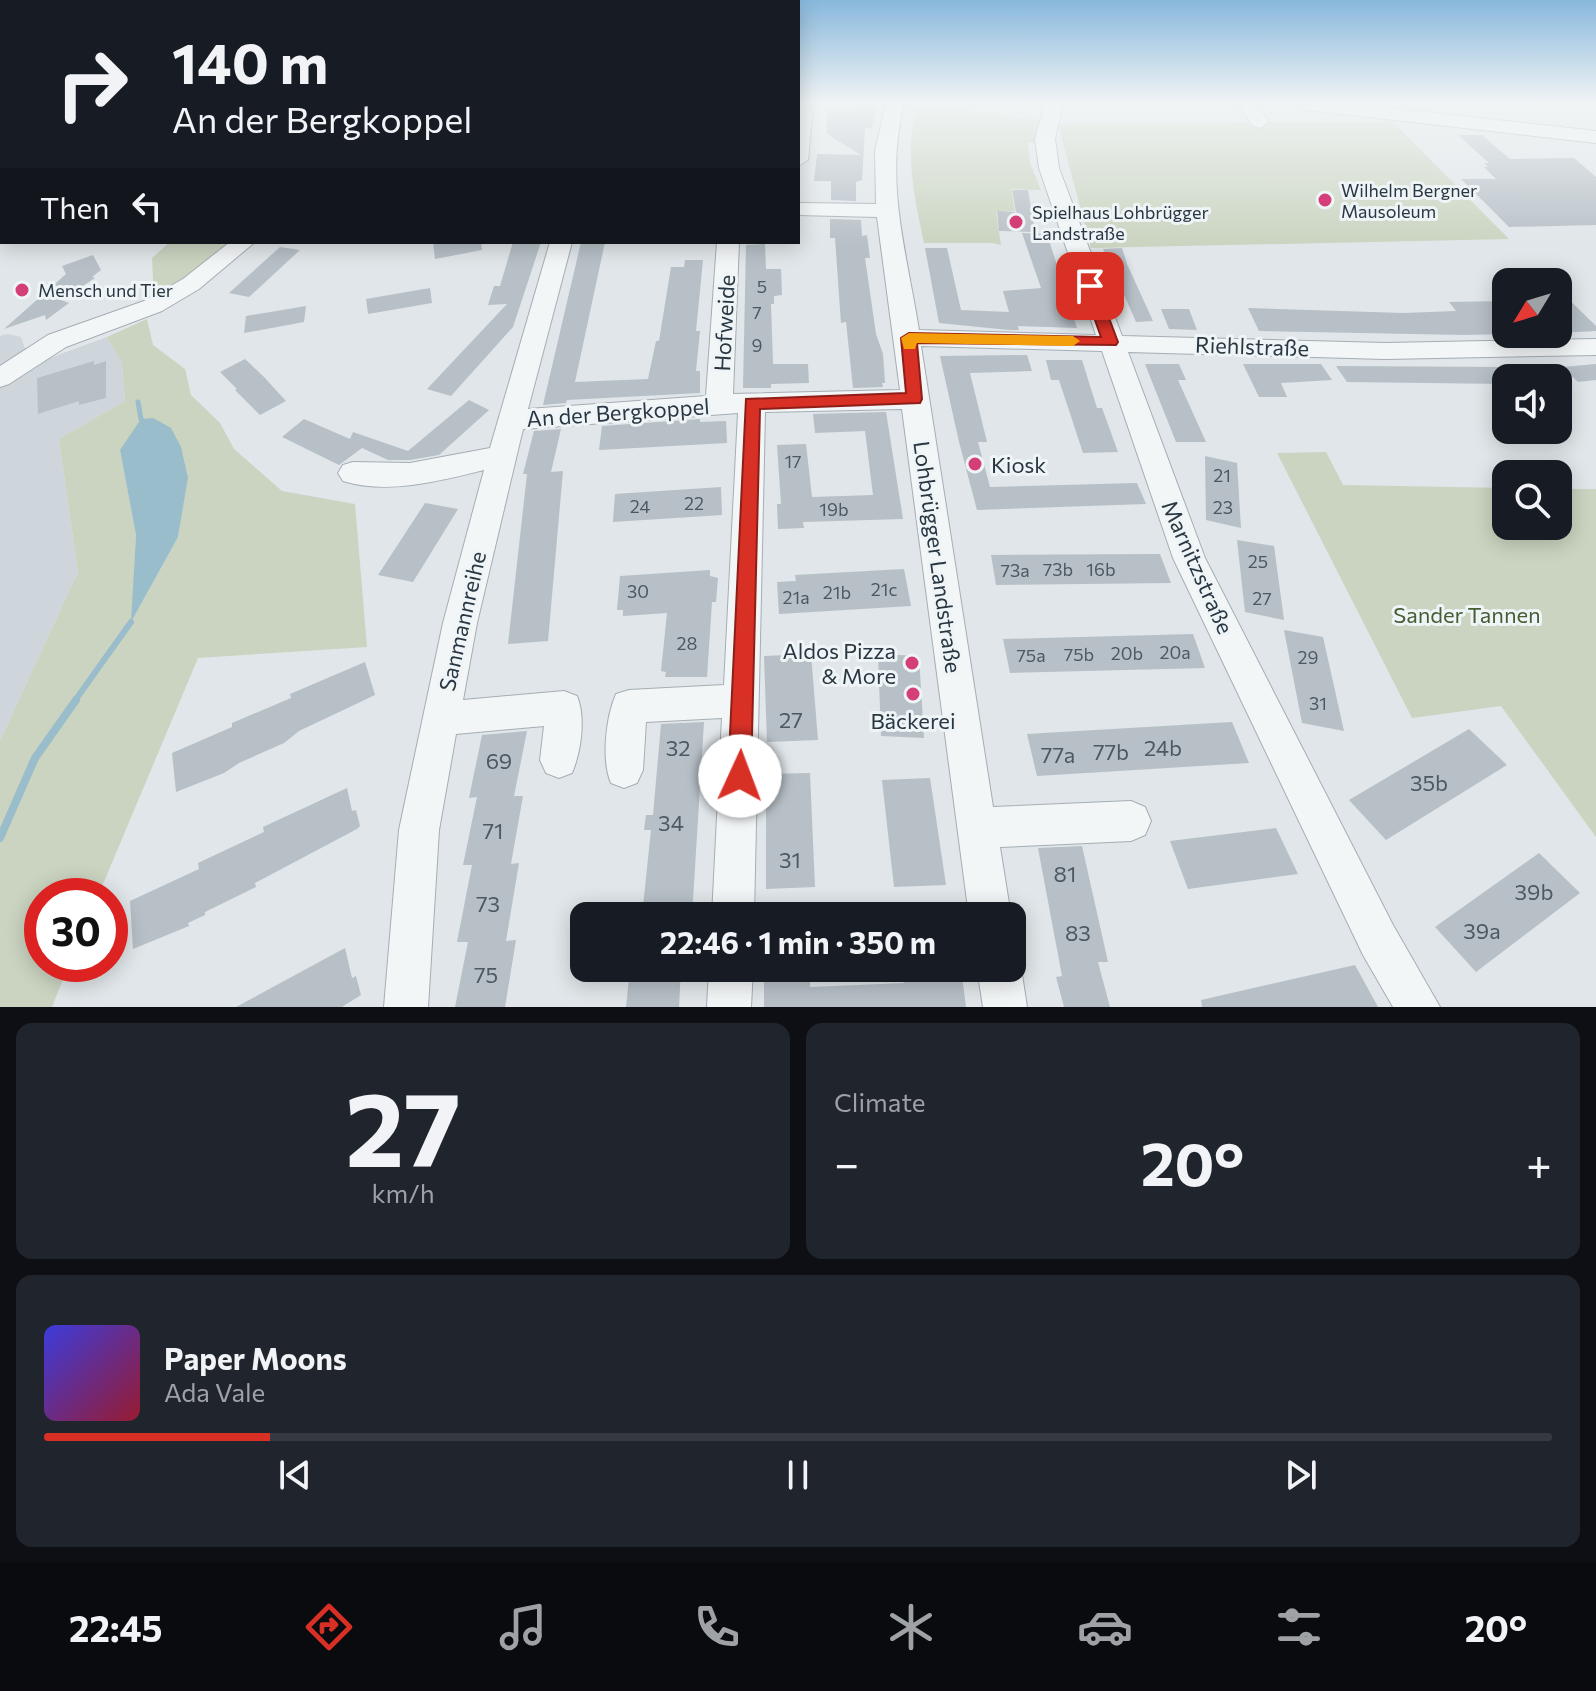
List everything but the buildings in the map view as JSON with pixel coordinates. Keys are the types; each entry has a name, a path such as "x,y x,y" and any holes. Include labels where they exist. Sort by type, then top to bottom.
{"street":[{"name":"Lohbrügger Landstraße","path":"885,151 883,168 887,211 909,338 914,399 988,902"},
{"name":"Marnitzstraße","path":"1047,151 1049,168 1189,558 1378,940 1418,1007"},
{"path":"800,209 887,211"},
{"path":"0,378 57,341 153,306 191,284 241,244"},
{"name":"Sanmannreihe","path":"406,1007 419,830 460,623 560,244"},
{"name":"Hofweide","path":"728,244 736,404 742,701 734,902"},
{"name":"Riehlstraße","path":"909,338 1385,351 1596,347"},
{"name":"An der Bergkoppel","path":"513,420 736,404 914,399"},
{"path":"353,473 379,477 428,472 503,455"},
{"path":"624,770 629,706 742,701"},
{"path":"441,719 564,708 559,760"},
{"path":"976,828 1131,821"},
{"path":"729,1007 730,982"},
{"path":"1001,982 1005,1007"}],"shaded area":[{"path":"0,336 21,337 31,365 107,337 122,363 125,401 59,439 78,572 0,741"}],"green space":[{"path":"911,151 1029,151 1030,163 1041,190 1011,189 1015,211 996,212 1001,245 924,243"},
{"path":"1065,151 1422,151 1509,239 1091,248"},
{"path":"168,244 231,244 186,280 154,300 152,258"},
{"path":"147,319 153,345 185,369 191,395 220,423 234,449 282,491 355,504 367,647 198,658 106,878 24,878 24,982 62,982 52,1007 0,1007 0,741 78,572 59,439 125,401 122,363 107,337","holes":["120,450 188,478 178,537 132,620 136,535"]},
{"name":"Sander Tannen","path":"1326,452 1343,485 1492,488 1492,540 1572,540 1572,489 1596,489 1596,837 1501,706 1412,718 1277,453"}],"water":[{"path":"153,418 171,428 181,447 188,478 178,537 131,622 136,535 120,450 141,419"}],"waterway":[{"path":"138,402 141,419"},
{"path":"74,702 131,622"},
{"path":"0,838 35,758 76,700"}],"slow traffic":[{"path":"909,346 909,338 1073,341"}],"place":[{"name":"Wilhelm Bergner Mausoleum","path":"1325,200"},
{"name":"Spielhaus Lohbrügger Landstraße","path":"1016,222"},
{"name":"Mensch und Tier","path":"22,290"},
{"name":"Kiosk","path":"975,464"},
{"name":"Aldos Pizza & More","path":"912,663"},
{"name":"Bäckerei","path":"913,694"}],"route":[{"path":"740,776 752,403 914,399 909,338 1110,342 1090,286"}]}
